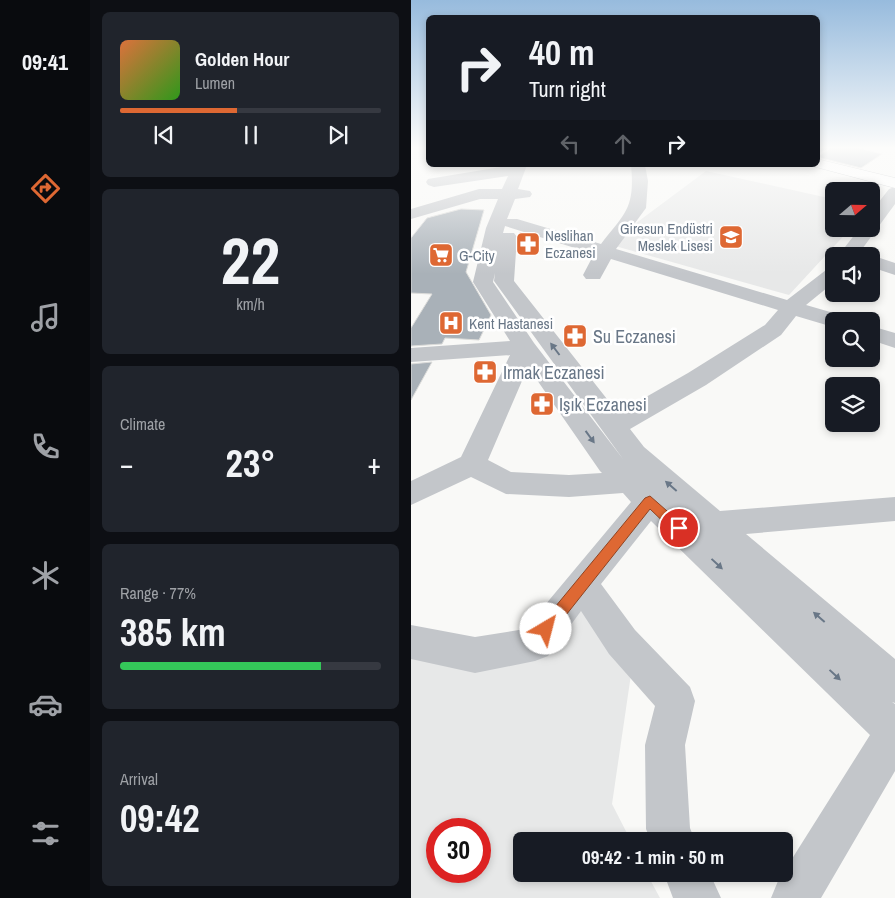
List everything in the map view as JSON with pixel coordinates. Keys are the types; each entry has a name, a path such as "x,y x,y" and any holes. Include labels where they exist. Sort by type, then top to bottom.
{"street":[{"path":"411,213 490,190"},
{"path":"516,190 495,228 483,282 525,347 610,464 895,731 795,898"},
{"path":"519,190 511,223 504,281 614,428 634,454 895,684"},
{"path":"593,275 605,251 638,208 639,190"},
{"path":"880,214 895,192"},
{"path":"511,223 825,317"},
{"path":"880,264 895,269"},
{"path":"614,428 697,379 773,330 792,306 825,280"},
{"path":"880,336 895,341"},
{"path":"411,355 525,347"},
{"path":"411,494 472,464 525,347"},
{"path":"472,464 506,483 640,492"},
{"path":"411,642 475,656 535,644 581,584 640,492"},
{"path":"713,524 895,509"},
{"path":"581,584 623,642 676,702 665,745 669,832"},
{"path":"690,882 697,898"}],"shaded area":[{"name":"Giresun Endüstri Meslek Lisesi","path":"681,190 792,190 825,197 825,238 842,238 833,247 825,247 825,256 789,295 608,244"},
{"path":"581,584 634,654 612,804 626,832 513,832 513,882 651,882 660,898 411,898 411,636 535,644"}],"building":[{"name":"G-City","path":"461,209 484,210 466,272 491,315 479,340 445,338 442,344 411,346 411,328 432,294 411,293 411,238 427,218"},
{"path":"432,362 411,400 411,364"}],"place":[{"name":"Giresun Endüstri Meslek Lisesi","path":"731,237"},
{"name":"Neslihan Eczanesi","path":"528,244"},
{"name":"G-City","path":"441,255"},
{"name":"Kent Hastanesi","path":"451,323"},
{"name":"Su Eczanesi","path":"575,336"},
{"name":"Irmak Eczanesi","path":"485,372"},
{"name":"Işık Eczanesi","path":"542,404"}],"route":[{"path":"546,629 650,501 679,528"}]}
